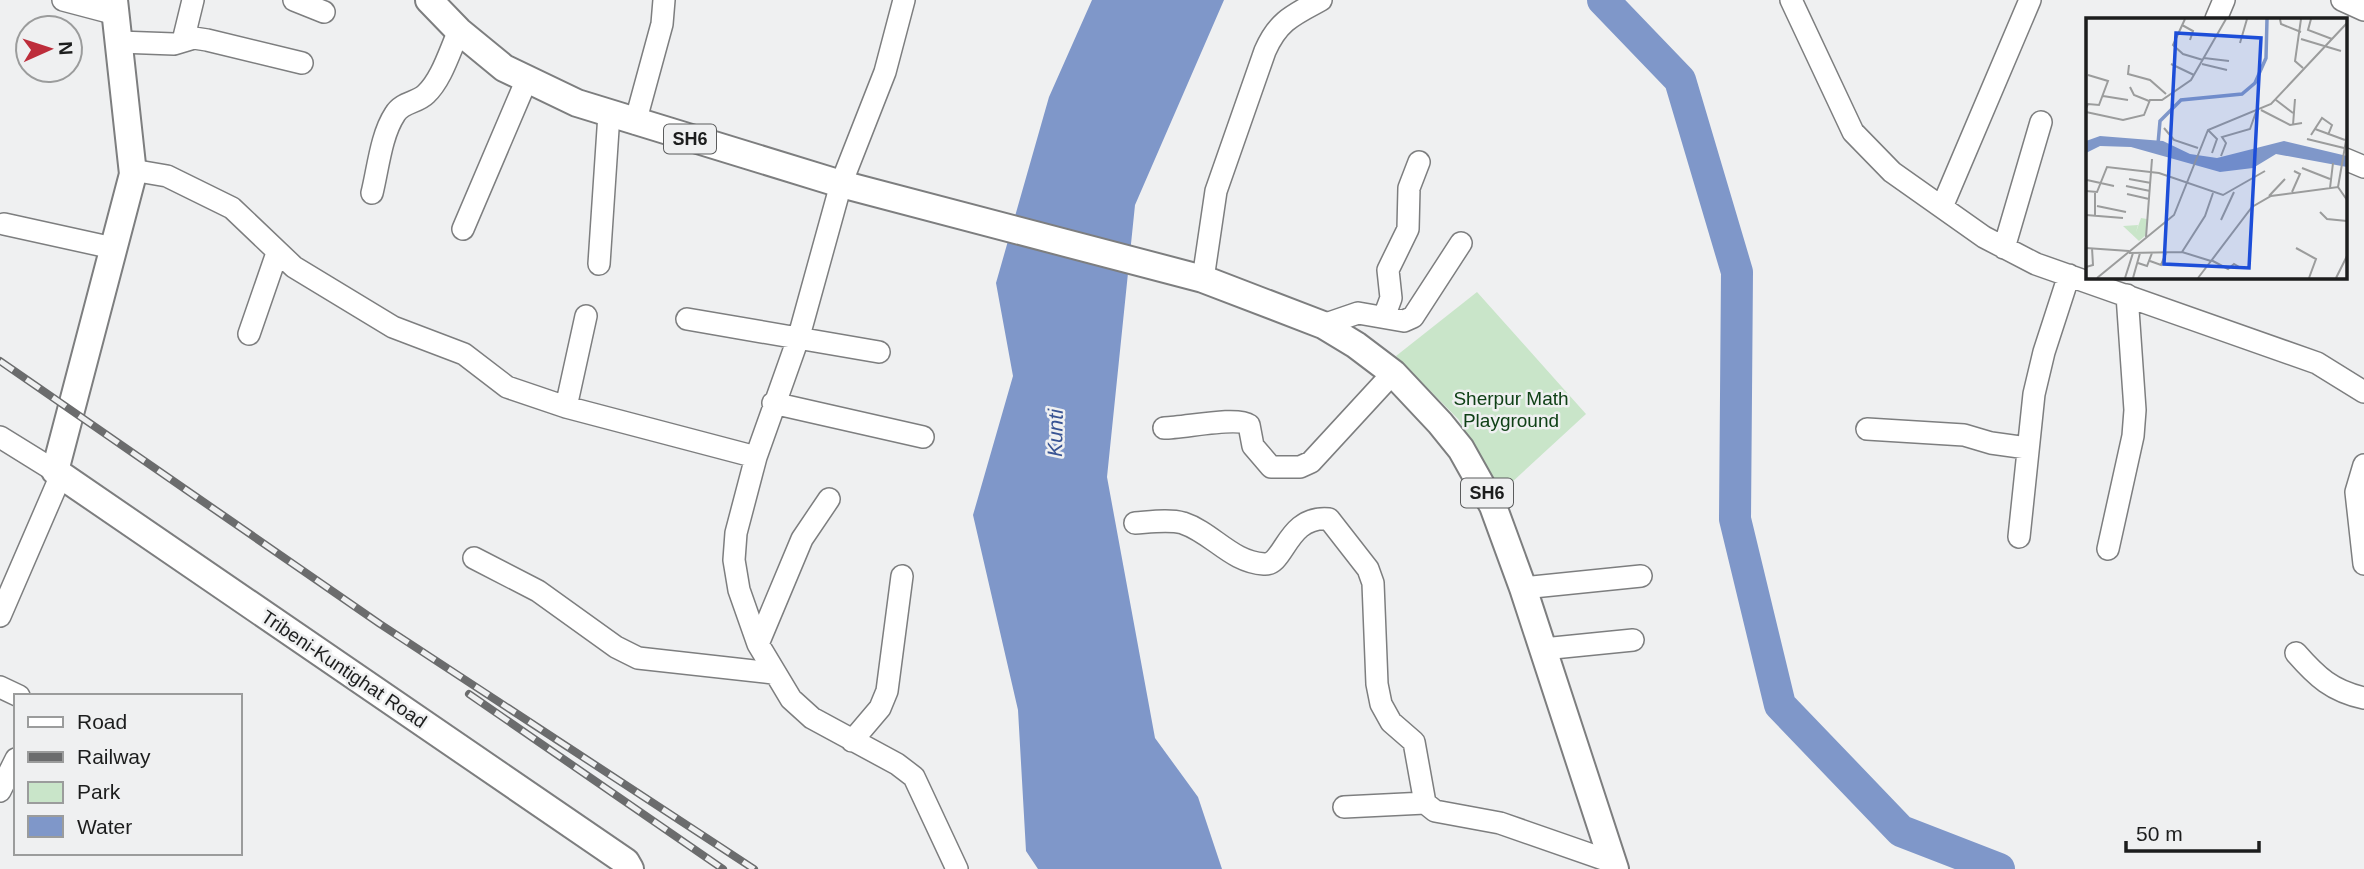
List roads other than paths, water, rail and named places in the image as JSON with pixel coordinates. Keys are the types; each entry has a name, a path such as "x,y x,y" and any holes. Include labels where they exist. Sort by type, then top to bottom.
{"main road":[{"name":"SH6","path":"429,0 459,31 504,68 609,114 841,184 1203,279 1323,325 1356,345 1392,373 1440,423 1479,478 1524,588 1614,865"},
{"path":"58,473 132,170 115,7"},
{"name":"Tribeni-Kuntighat Road","path":"58,473 626,862 630,869"}],"street":[{"path":"63,0 115,7"},
{"path":"183,41 193,0"},
{"path":"295,0 324,12"},
{"path":"635,123 662,24 664,0"},
{"path":"904,0 885,72 841,184 799,336 756,457 736,533 734,560 739,590 758,643 773,673 791,699 805,712 852,741 897,764 914,778 952,867"},
{"path":"1203,279 1216,191 1265,51 1274,32 1288,18 1321,0"},
{"path":"1791,0 1853,132 1892,172 1942,207 2004,248 2070,275 2116,287 2317,363 2364,392"},
{"path":"1942,207 2030,0"},
{"path":"2216,18 2224,0"},
{"path":"2342,0 2364,10"},
{"path":"372,193 388,128 395,112 404,104 416,102 433,87 459,31"},
{"path":"119,42 173,44 207,40 302,63"},
{"path":"463,229 527,79"},
{"path":"599,264 609,114"},
{"path":"2004,248 2041,122"},
{"path":"2346,159 2364,167"},
{"path":"1384,317 1391,298 1388,270 1408,229 1409,188 1419,162"},
{"path":"132,170 167,176 232,208 294,267 393,327 464,354 507,387 566,407 756,457"},
{"path":"4,224 113,248"},
{"path":"1323,325 1358,313 1404,321 1413,317 1461,243"},
{"path":"249,334 277,253"},
{"path":"2019,537 2034,394 2044,352 2070,275"},
{"path":"2108,549 2133,436 2136,410 2116,287"},
{"path":"566,407 586,316"},
{"path":"687,319 799,336 879,352"},
{"path":"1164,428 1196,427 1237,419 1249,425 1253,446 1271,467 1300,467 1311,461 1392,373"},
{"path":"773,403 923,437"},
{"path":"1867,429 1964,435 2027,448"},
{"path":"0,437 58,473 0,616"},
{"path":"2364,465 2356,492 2364,564"},
{"path":"758,643 802,539 829,499"},
{"path":"1135,523 1182,523 1240,559 1267,565 1277,560 1294,530 1316,519 1328,519 1334,523 1368,569 1373,583 1379,694 1391,722 1414,743 1424,803"},
{"path":"474,558 538,591 616,648 638,658 773,673"},
{"path":"852,741 880,708 887,691 902,576"},
{"path":"1524,588 1641,576"},
{"path":"1543,649 1633,640"},
{"path":"2296,653 2321,681 2340,692 2364,698"},
{"path":"1,791 14,763"},
{"path":"1345,807 1424,803 1435,811 1500,823 1614,865"}],"water":[{"name":"Kunti","path":"1092,0 1224,0 1135,205 1107,477 1155,738 1198,797 1222,869 1038,869 1026,851 1018,710 973,515 1013,376 996,283 1049,97"}],"waterway":[{"path":"1603,0 1680,80 1737,272 1735,519 1780,705 1901,831 1999,869"}],"railway":[{"path":"0,361 380,624 754,869"},
{"path":"469,694 723,869"}],"park label":[{"name":"Sherpur Math Playground","path":"1511,409"}]}
